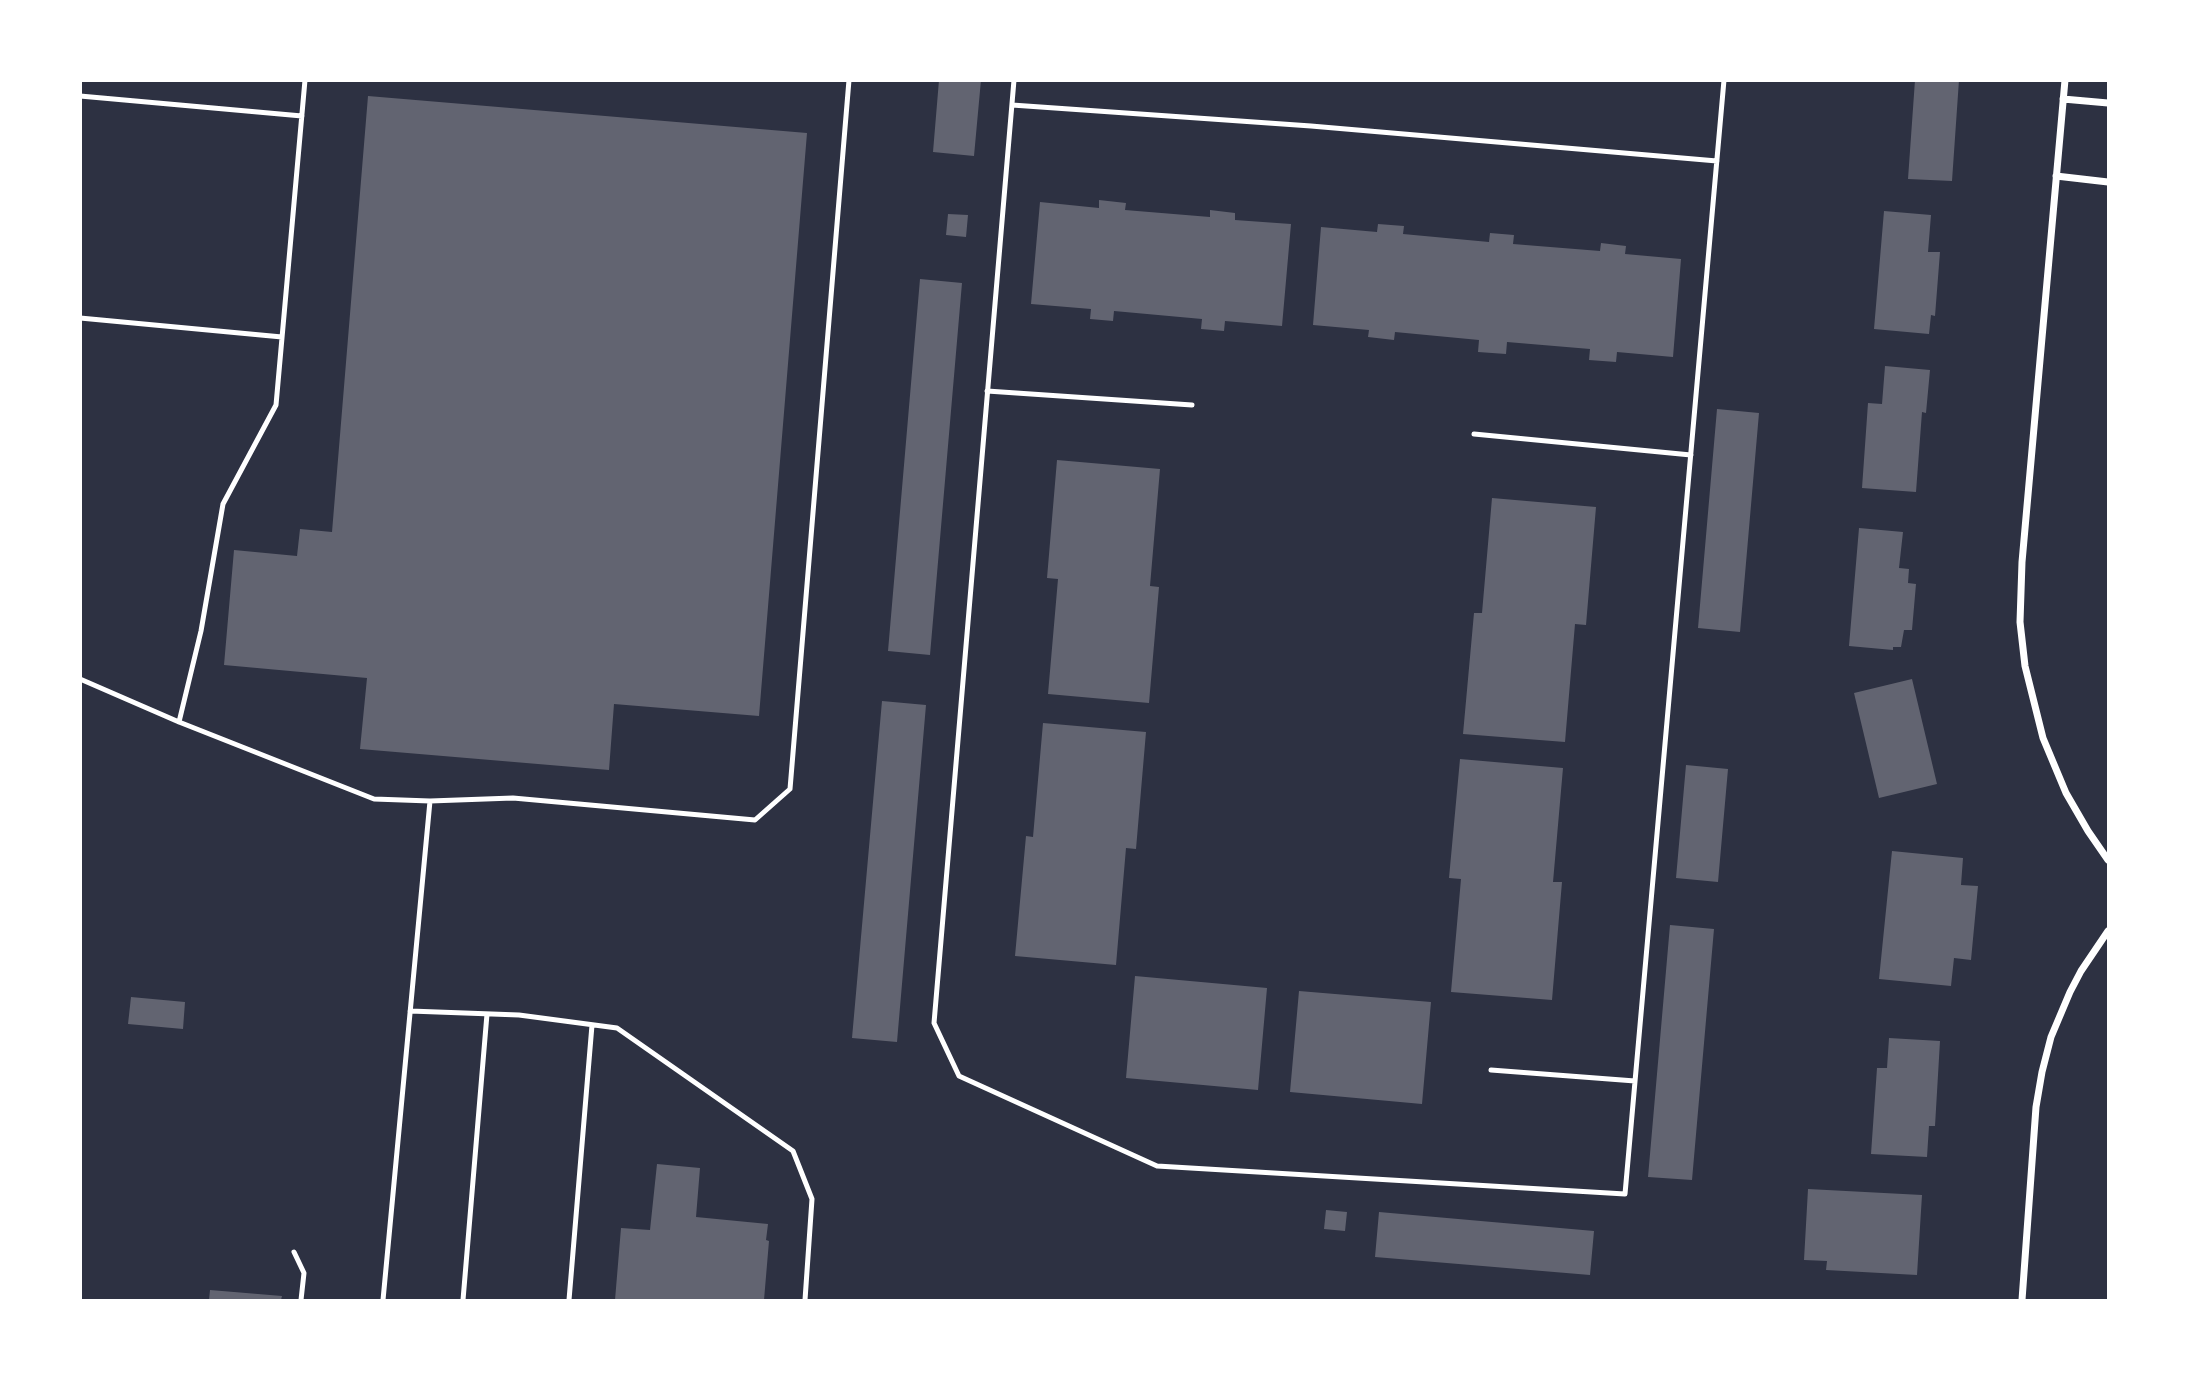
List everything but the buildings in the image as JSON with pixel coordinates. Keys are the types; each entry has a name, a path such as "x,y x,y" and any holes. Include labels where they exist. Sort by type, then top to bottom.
{"street":[{"path":"2065,80 2022,562 2021,622 2025,666 2045,745 2069,799 2109,860"},
{"path":"2063,99 2109,103"},
{"path":"2056,176 2109,182"},
{"path":"2022,1300 2036,1107 2042,1072 2051,1037 2070,992 2087,961 2109,931"}],"lane":[{"path":"179,722 201,631 223,504 276,405 305,80"},
{"path":"80,679 179,722 374,799 430,801 513,798 755,820 790,789 849,80"},
{"path":"1014,80 934,1023 959,1076 1157,1166 1625,1194 1724,80"},
{"path":"80,96 302,116"},
{"path":"1012,105 1311,126 1717,161"},
{"path":"80,318 282,337"},
{"path":"987,391 1192,405"},
{"path":"1474,434 1691,455"},
{"path":"383,1300 430,801"},
{"path":"410,1012 519,1015 617,1028 793,1151 811,1199 805,1300"},
{"path":"463,1300 487,1014"},
{"path":"569,1300 592,1025"},
{"path":"1491,1070 1634,1082"},
{"path":"294,1252 304,1273 301,1300"}]}
